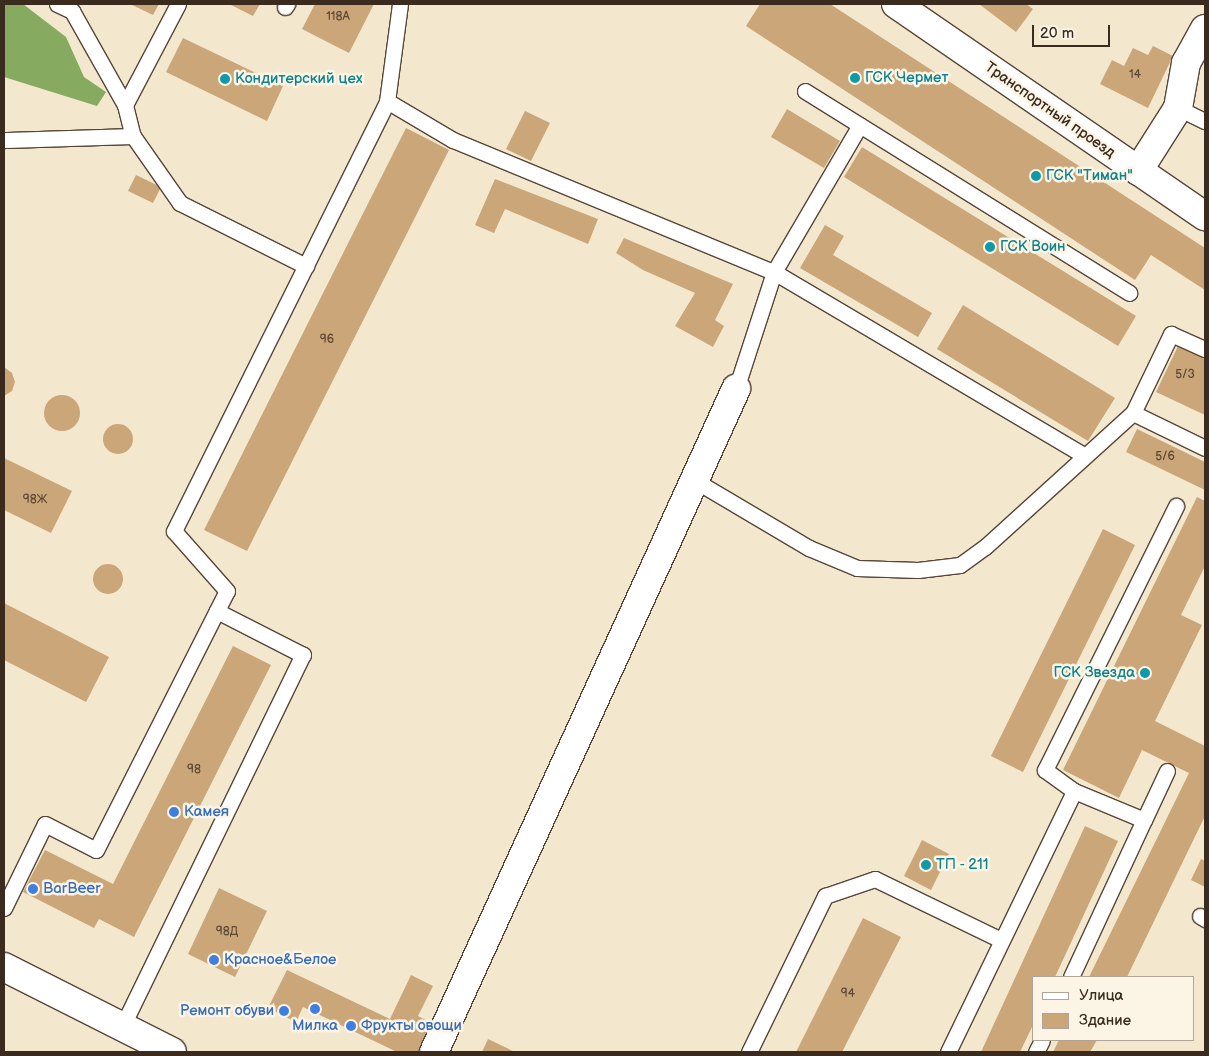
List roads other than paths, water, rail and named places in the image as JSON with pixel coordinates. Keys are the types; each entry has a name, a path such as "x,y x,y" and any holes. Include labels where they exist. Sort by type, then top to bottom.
{"street":[{"name":"Транспортный проезд","path":"896,4 1205,216"},
{"path":"1138,171 1178,108 1186,63 1205,29"},
{"path":"434,1052 736,390"},
{"path":"5,971 122,1027 156,1049"}],"lane":[{"path":"58,4 72,11 125,105 133,136 180,203 306,266"},
{"path":"125,105 178,4"},
{"path":"4,908 45,824 96,850 227,591 174,531 387,101 400,4"},
{"path":"805,91 1129,293"},
{"path":"387,101 453,140 774,272 1086,456"},
{"path":"1178,108 1205,121"},
{"path":"736,390 774,272 860,125"},
{"path":"4,140 133,136"},
{"path":"694,480 809,548 857,568 918,570 960,565 985,547 1133,413 1171,334 1205,349"},
{"path":"1133,413 1205,448"},
{"path":"1144,820 1074,792 1045,770 1176,506"},
{"path":"122,1027 303,656 217,611"},
{"path":"1071,976 1167,771"},
{"path":"948,1052 1074,792"},
{"path":"748,1052 825,896 875,878 1002,940"}],"place":[{"name":"ГСК Чермет","path":"855,78"},
{"name":"Кондитерский цех","path":"225,79"},
{"name":"ГСК \"Тиман\"","path":"1036,176"},
{"name":"ГСК Воин","path":"990,247"},
{"name":"ГСК Звезда","path":"1145,673"},
{"name":"Камея","path":"174,812"},
{"name":"ТП - 211","path":"926,865"},
{"name":"BarBeer","path":"33,889"},
{"name":"Красное&Белое","path":"214,960"},
{"name":"Милка","path":"315,1009"},
{"name":"Ремонт обуви","path":"284,1011"},
{"name":"Фрукты овощи","path":"351,1026"}]}
